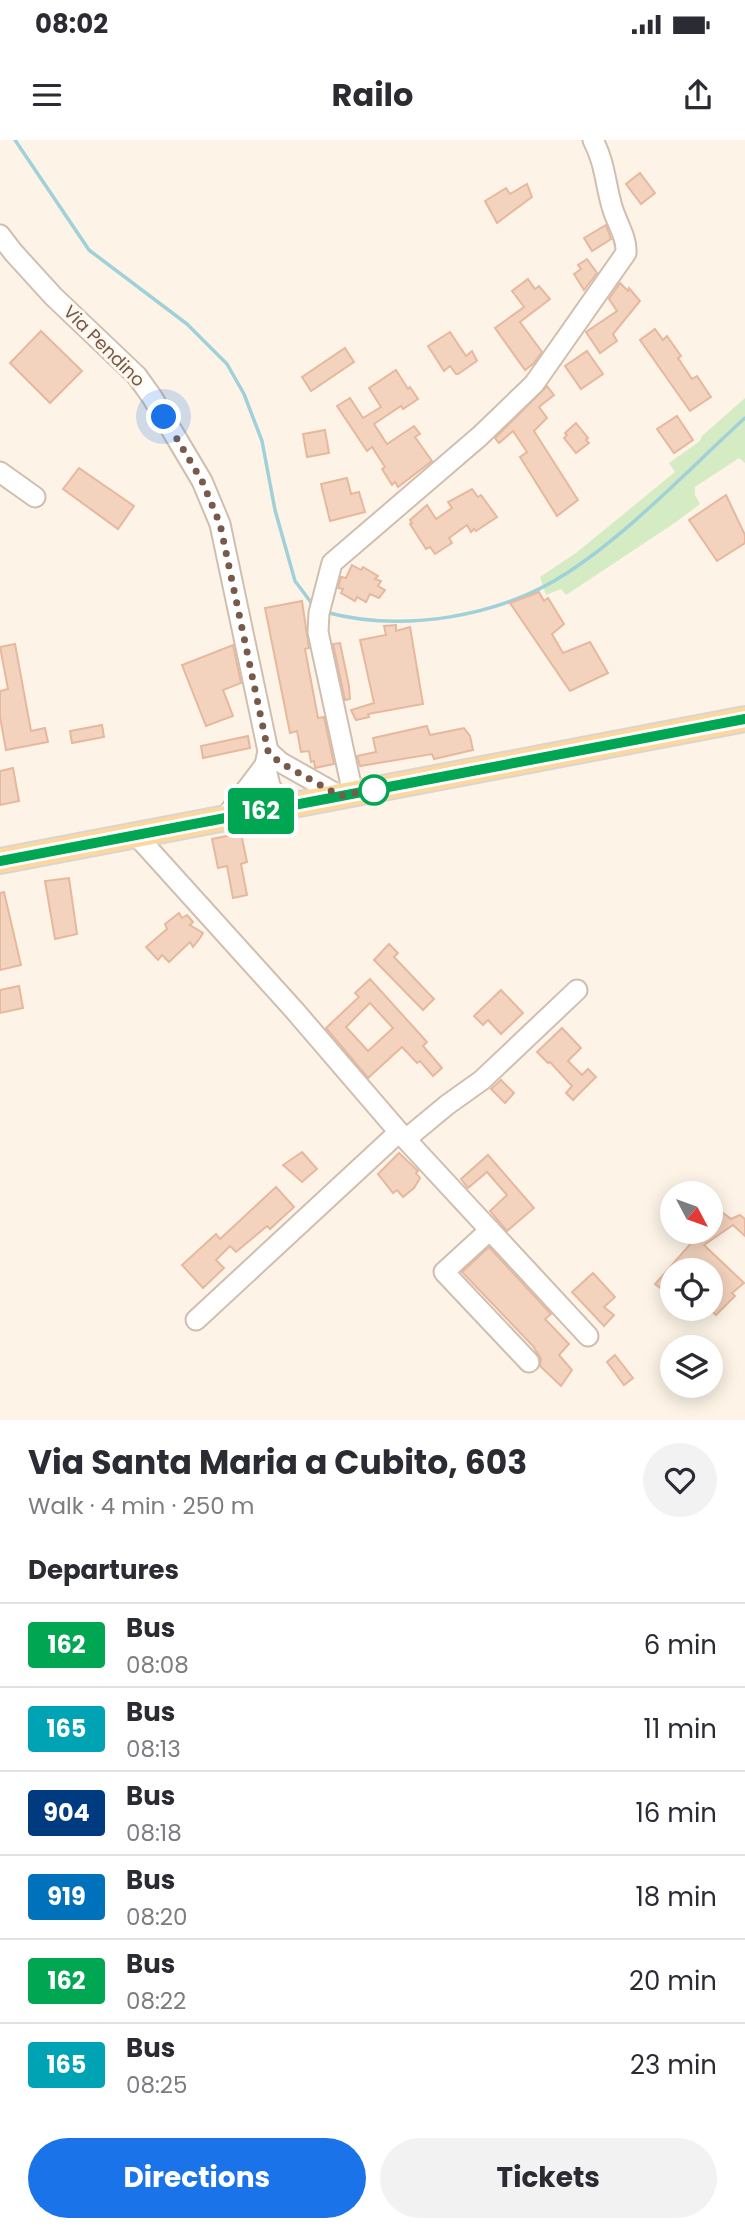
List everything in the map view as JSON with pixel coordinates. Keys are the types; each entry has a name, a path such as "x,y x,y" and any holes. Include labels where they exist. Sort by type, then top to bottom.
{"main road":[{"path":"0,861 745,719"}],"street":[{"path":"347,795 318,632 320,608 332,563 480,436 534,384 626,253 626,244 612,208 602,158 593,140"},
{"name":"Via Pendino","path":"0,235 53,296 137,376 202,481 220,524 271,760 270,786 283,807"},
{"path":"0,472 35,497"},
{"path":"225,818 271,760 347,795"},
{"path":"136,835 295,1011 403,1136 589,1336"},
{"path":"196,1320 403,1136 482,1080 577,990"},
{"path":"490,1230 444,1272 528,1362"}],"green space":[{"path":"745,398 745,463 739,458 695,487 695,495 700,504 566,595 561,589 546,595 540,577 576,553 675,472 669,463 700,441 702,436"}],"building":[{"path":"640,173 655,193 641,204 626,184"},
{"path":"527,184 532,197 497,223 485,201 506,188 510,194"},
{"path":"606,225 611,239 592,251 584,238"},
{"path":"587,259 597,273 584,290 574,274 581,269 578,265"},
{"path":"528,279 535,289 539,286 550,299 520,322 542,352 525,370 495,328 524,307 512,291"},
{"path":"620,283 628,291 629,288 640,301 613,334 617,341 600,353 586,332 617,311 609,299"},
{"path":"655,329 663,340 667,336 692,379 697,376 711,397 690,411 640,340"},
{"path":"41,331 82,371 50,403 10,363"},
{"path":"450,332 466,356 472,351 477,361 458,374 450,366 444,371 428,346"},
{"path":"345,348 354,362 311,391 302,377"},
{"path":"587,351 603,374 581,389 565,366"},
{"path":"396,370 418,399 403,409 401,406 374,424 387,444 414,426 420,434 415,437 432,461 398,487 395,482 392,485 382,469 385,467 372,447 367,451 337,406 350,398 363,418 381,407 369,388"},
{"path":"547,386 554,395 539,407 547,418 534,431 578,500 557,516 520,457 527,452 513,431 499,443 495,438"},
{"path":"677,416 693,440 674,453 657,429"},
{"path":"576,423 589,443 576,453 564,438 567,435 565,433"},
{"path":"325,430 329,453 307,457 303,434"},
{"path":"79,468 134,506 118,529 63,489"},
{"path":"347,478 351,494 359,492 365,512 330,521 321,484"},
{"path":"472,489 478,497 481,495 497,517 476,531 474,529 471,532 467,525 449,538 452,543 435,554 430,547 426,549 410,520 427,505 436,519 452,508 448,502"},
{"path":"726,495 745,535 745,543 717,561 689,520"},
{"path":"352,565 361,570 363,567 378,576 375,579 381,581 378,586 385,590 379,598 370,594 366,602 357,597 355,601 341,593 343,589 338,588 341,577 346,578"},
{"path":"539,592 544,601 548,598 564,624 552,634 563,653 590,642 608,673 570,691 510,603"},
{"path":"302,601 309,648 305,649 318,718 324,717 334,764 315,768 309,751 301,752 297,731 290,733 265,608"},
{"path":"396,625 396,631 410,627 423,704 368,714 369,717 356,720 351,710 374,703 360,640 386,635 384,626"},
{"path":"340,643 349,686 350,699 345,700 333,644"},
{"path":"15,644 31,731 45,728 48,742 6,750 0,717 0,691 8,689 0,647"},
{"path":"233,645 241,683 223,690 233,716 206,726 182,665"},
{"path":"102,725 104,737 72,743 70,731"},
{"path":"427,726 430,735 464,728 470,736 473,750 434,759 432,754 360,766 357,756 376,752 373,738"},
{"path":"248,736 250,748 203,758 201,746"},
{"path":"13,768 19,801 0,805 0,771"},
{"path":"241,833 247,862 241,864 247,895 233,898 227,866 218,868 212,839"},
{"path":"69,878 77,934 55,939 45,881"},
{"path":"4,892 21,965 0,970 0,893"},
{"path":"179,913 182,918 187,915 193,922 190,925 203,933 193,947 190,942 169,962 162,955 158,960 146,947 167,929 165,924"},
{"path":"389,944 398,953 394,957 434,999 423,1010 374,960"},
{"path":"370,979 427,1042 423,1046 442,1068 433,1076 402,1047 368,1078 326,1028 359,997 355,993","holes":["370,1003 393,1028 368,1051 346,1027"]},
{"path":"19,986 23,1008 0,1013 0,990"},
{"path":"501,990 523,1013 501,1034 488,1020 483,1025 474,1016"},
{"path":"562,1028 581,1048 568,1061 582,1075 588,1069 596,1077 573,1100 566,1093 572,1086 537,1052"},
{"path":"501,1080 514,1093 505,1103 491,1089"},
{"path":"302,1152 317,1169 302,1182 283,1165"},
{"path":"399,1153 418,1171 416,1173 420,1178 414,1188 403,1197 397,1190 393,1193 378,1174"},
{"path":"488,1155 534,1208 507,1231 490,1211 507,1195 487,1172 468,1188 461,1179"},
{"path":"276,1187 294,1207 270,1229 267,1226 236,1252 230,1246 216,1260 224,1268 203,1288 182,1265 216,1234 220,1239"},
{"path":"723,1213 731,1219 740,1215 745,1219 745,1236 733,1225 723,1232"},
{"path":"690,1244 705,1244 718,1258 678,1258"},
{"path":"489,1247 551,1314 545,1319 569,1344 559,1355 572,1370 561,1386 540,1366 541,1359 533,1346 462,1272"},
{"path":"723,1263 744,1283 732,1293 735,1296 723,1308"},
{"path":"593,1273 615,1297 604,1307 614,1315 604,1326 572,1292"},
{"path":"615,1355 633,1378 624,1385 607,1362"}],"waterway":[{"path":"15,140 89,250 187,324 227,364 244,394 262,441 275,510 295,581 313,605"},
{"path":"325,612 386,621 450,617 512,601 541,588 567,573 613,539 745,418"}],"bus line":[{"name":"162","path":"0,861 745,719"}],"route":[{"path":"164,417 202,481 220,524 268,751 279,762 340,796 376,789 374,790"}]}
